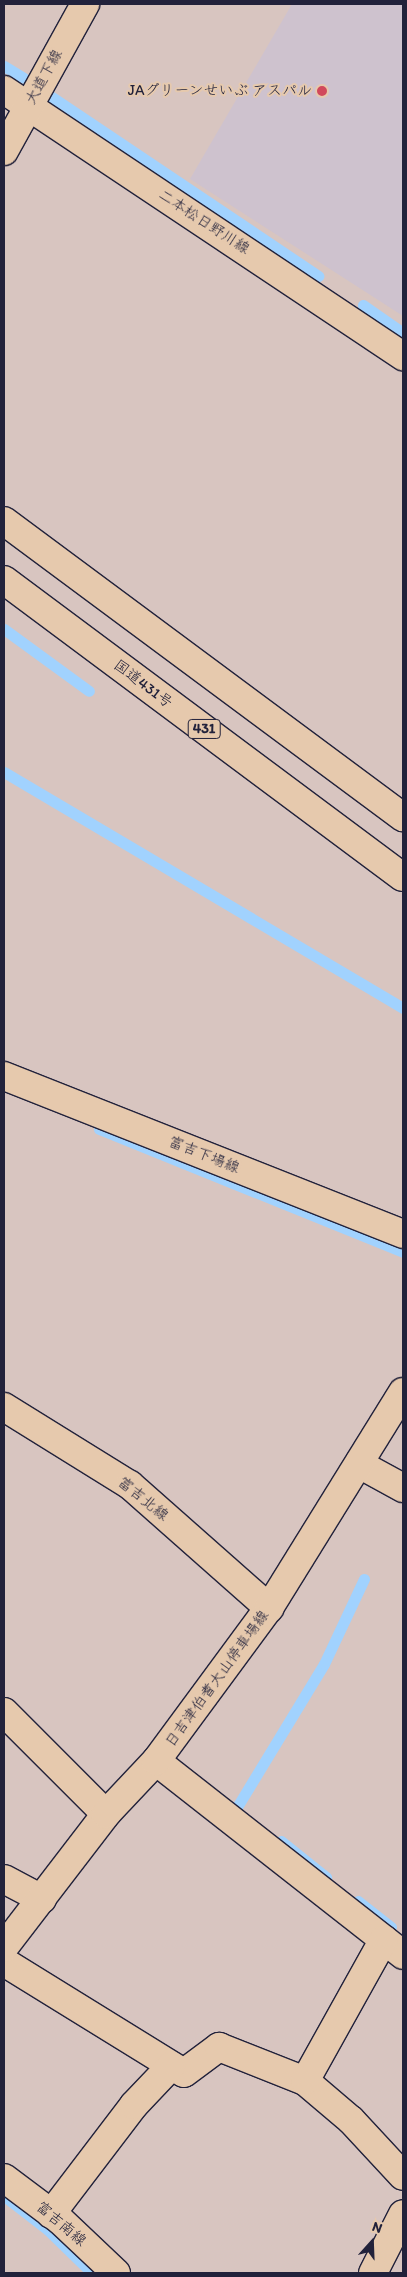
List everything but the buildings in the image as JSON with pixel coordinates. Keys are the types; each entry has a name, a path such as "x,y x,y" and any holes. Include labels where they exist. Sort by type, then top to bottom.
{"main road":[{"name":"大道下線","path":"4,151 85,4"},
{"name":"二本松日野川線","path":"4,90 403,356"},
{"path":"4,521 403,817"},
{"name":"国道431号","path":"4,580 403,877"},
{"name":"富吉下場線","path":"4,1076 403,1234"},
{"name":"日吉津伯耆大山停車場線","path":"4,1947 106,1814 156,1761 269,1608 403,1392"},
{"name":"富吉北線","path":"4,1407 130,1485 269,1608"},
{"path":"359,1464 403,1488"},
{"path":"4,1712 106,1814"},
{"path":"156,1761 394,1947 305,2081"},
{"path":"4,1879 42,1899"},
{"path":"4,1962 184,2073 219,2047 305,2081 351,2120 403,2176"},
{"path":"52,2214 134,2105 172,2066"},
{"name":"富吉南線","path":"4,2178 52,2214 116,2273"},
{"path":"373,2273 400,2228"}],"shaded area":[{"name":"JAグリーンせいぶ アスパル","path":"292,4 403,4 403,316 190,179"}],"waterway":[{"path":"4,66 24,78"},
{"path":"52,97 318,276"},
{"path":"363,305 403,333"},
{"path":"4,629 89,691"},
{"path":"4,772 403,1008"},
{"path":"99,1129 403,1252"},
{"path":"237,1807 324,1664 364,1579"},
{"path":"281,1841 326,1877"},
{"path":"358,1901 391,1927"},
{"path":"4,2196 48,2230 92,2273"}],"place":[{"name":"JAグリーンせいぶ アスパル","path":"322,91"}]}
